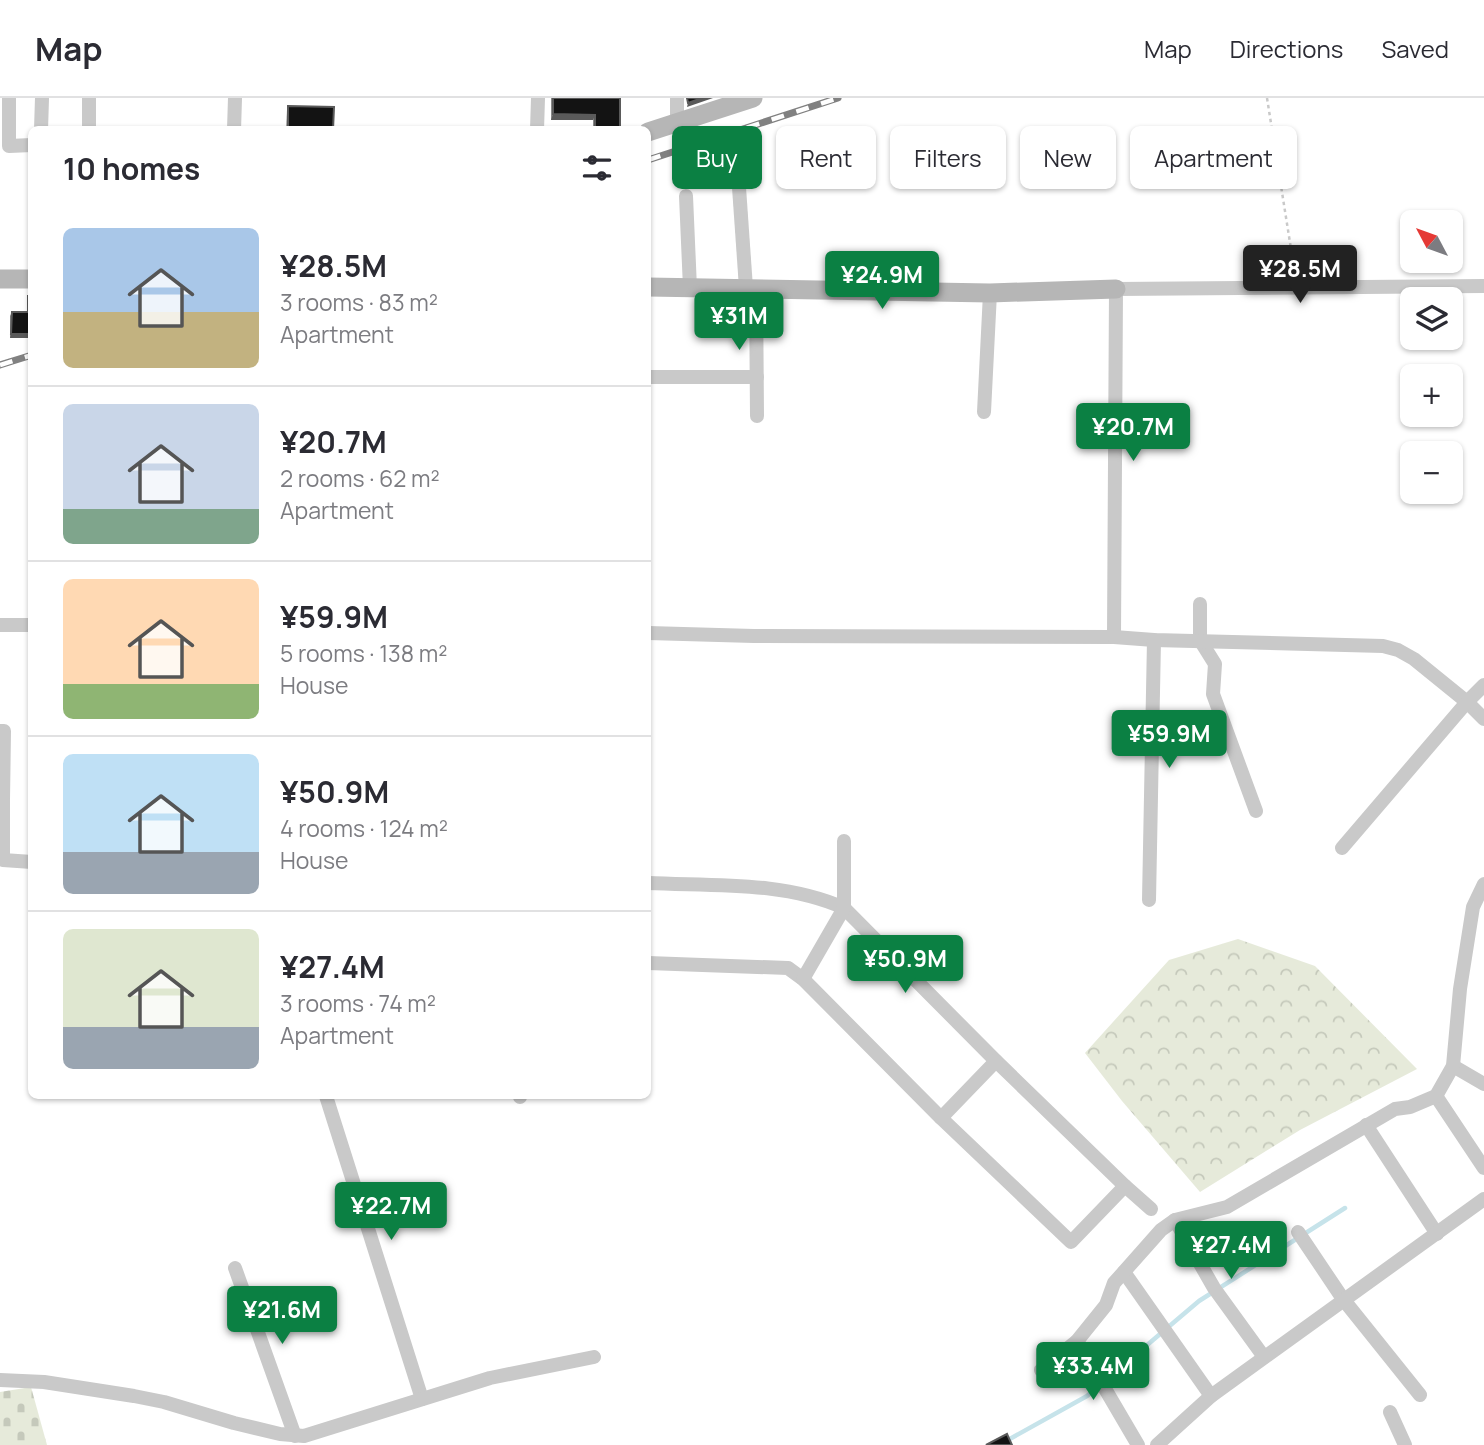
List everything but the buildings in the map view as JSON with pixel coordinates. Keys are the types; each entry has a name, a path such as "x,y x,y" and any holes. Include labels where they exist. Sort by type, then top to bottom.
{"street":[{"path":"9,98 9,146 28,145"},
{"path":"41,126 42,98"},
{"path":"89,98 89,126"},
{"path":"234,126 235,98"},
{"path":"537,126 538,98"},
{"path":"677,98 677,122"},
{"path":"651,131 752,98"},
{"path":"740,189 751,288 757,416"},
{"path":"686,195 690,288"},
{"path":"0,279 28,279"},
{"path":"651,287 990,293 1116,289 1484,286"},
{"path":"1114,637 1116,289"},
{"path":"984,412 990,293"},
{"path":"651,377 757,377"},
{"path":"1200,604 1200,640 1215,664 1213,694 1256,811"},
{"path":"0,625 28,625"},
{"path":"651,633 1114,637 1383,646 1398,650 1415,660 1484,719"},
{"path":"1149,900 1154,640"},
{"path":"1342,848 1484,685"},
{"path":"0,731 4,731 1,800 3,860 28,862"},
{"path":"803,979 845,908 844,841"},
{"path":"651,883 769,888 826,900 845,908 996,1061 1151,1209"},
{"path":"1041,1370 1077,1341 1106,1305 1114,1283 1161,1230 1175,1220 1227,1207 1395,1109 1410,1107 1436,1096 1454,1066 1460,989 1473,907 1484,884"},
{"path":"651,963 788,968 803,979 1071,1242 1125,1186"},
{"path":"942,1118 996,1061"},
{"path":"1454,1066 1484,1084"},
{"path":"1436,1096 1484,1168"},
{"path":"327,1099 422,1399"},
{"path":"1366,1125 1437,1234"},
{"path":"1157,1445 1211,1396 1484,1199"},
{"path":"1175,1220 1214,1288 1264,1357"},
{"path":"1298,1232 1343,1299 1420,1395"},
{"path":"235,1268 295,1436"},
{"path":"1124,1272 1211,1396"},
{"path":"1077,1341 1138,1445"},
{"path":"0,1380 44,1382 164,1402 234,1423 295,1436 313,1435 490,1378 594,1357"},
{"path":"1390,1412 1404,1445"}],"path":[{"path":"1267,98 1297,288"}],"green space":[{"path":"1238,939 1315,966 1417,1069 1300,1130 1200,1192 1085,1053 1169,960"},
{"path":"31,1387 47,1445 0,1445 0,1392"}],"waterway":[{"path":"999,1445 1087,1396 1199,1301 1345,1208"}],"railway":[{"path":"651,159 838,98"},
{"path":"0,365 28,356"}]}
